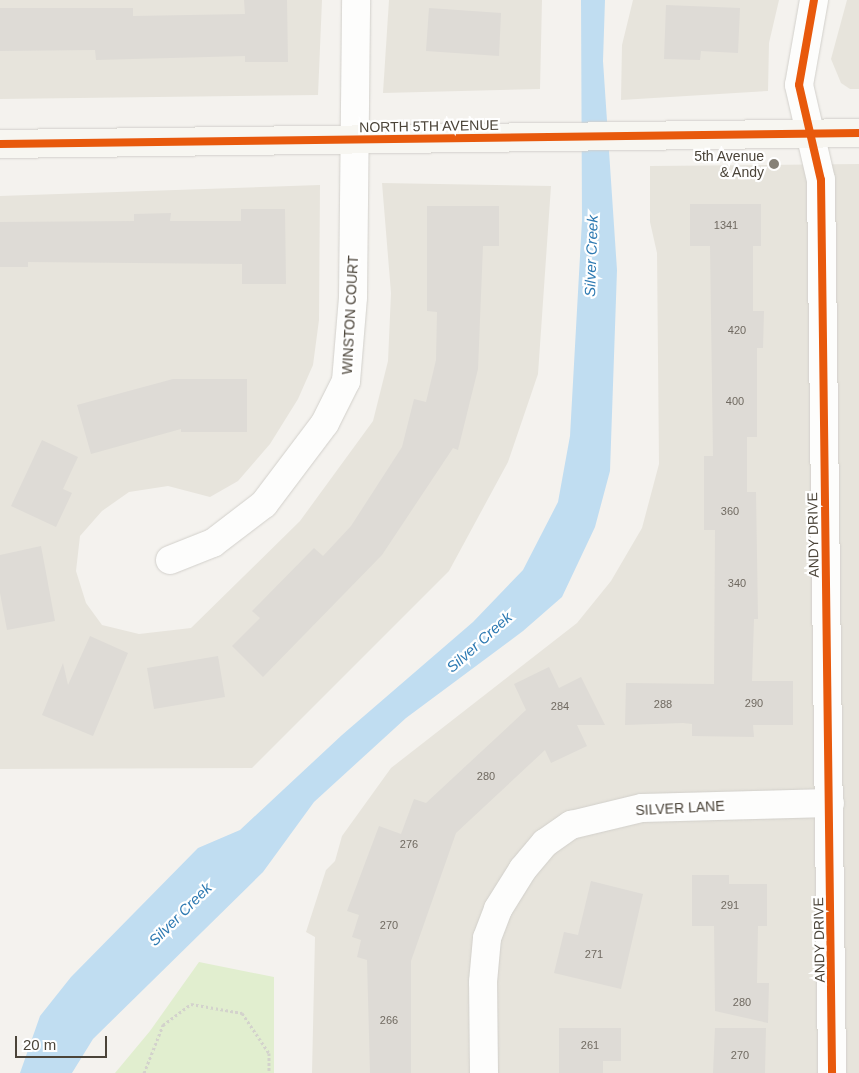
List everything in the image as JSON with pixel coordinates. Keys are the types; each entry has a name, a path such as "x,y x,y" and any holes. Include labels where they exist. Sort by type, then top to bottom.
{"street":[{"name":"WINSTON COURT","path":"170,560 213,543 264,504 325,423 346,381 353,297 356,0"},
{"name":"ANDY DRIVE","path":"814,0 799,85 820,180 830,803 832,1073"},
{"name":"NORTH 5TH AVENUE","path":"0,144 859,133"},
{"name":"SILVER LANE","path":"484,1073 483,982 487,938 498,909 523,868 545,843 571,825 642,808 830,803"}],"path":[{"path":"144,1073 163,1025 191,1004 242,1013 269,1053 268,1073"}],"shaded area":[{"path":"0,0 322,0 318,95 0,99"},
{"path":"389,0 542,0 540,89 383,93"},
{"path":"633,0 779,0 769,43 768,91 621,100 622,45"},
{"path":"847,0 859,0 859,89 850,89 841,83 831,59"},
{"path":"859,164 859,1073 312,1073 315,937 306,932 326,870 335,861 342,836 391,768 577,623 611,581 642,528 659,464 657,253 650,222 650,166"},
{"path":"382,183 551,186 538,374 508,462 449,571 252,768 0,769 0,196 320,185 319,320 313,365 298,399 270,444 238,481 210,497 168,486 129,492 102,511 80,536 76,571 86,603 102,625 139,634 191,628 300,521 373,421 388,361 391,293"}],"green space":[{"path":"199,962 274,977 274,1073 115,1073 150,1031"}],"water":[{"name":"Silver Creek","path":"581,0 605,0 603,61 617,270 610,471 595,527 562,597 523,631 406,718 314,802 263,872 93,1039 72,1073 20,1073 40,1016 71,977 198,848 240,830 342,735 473,622 523,570 558,502 570,436 582,220"}],"building":[{"path":"244,0 287,0 288,62 245,62 245,56 96,60 95,50 0,51 0,8 133,8 133,16 245,14"},
{"path":"666,5 740,8 738,53 701,51 700,60 664,59"},
{"path":"429,8 501,13 499,56 426,51"},
{"path":"690,204 761,204 761,246 753,246 753,311 764,311 763,348 757,348 757,437 747,437 747,492 756,492 758,619 754,619 752,681 793,681 793,725 753,725 754,737 692,736 692,724 683,723 625,725 626,683 714,684 715,530 704,530 704,456 713,456 710,246 690,246"},
{"path":"427,206 499,206 499,246 483,246 478,369 458,450 453,448 382,555 263,677 232,646 260,618 252,611 314,548 323,556 351,526 402,447 414,399 426,402 436,360 437,312 427,311"},
{"path":"241,209 285,209 286,284 242,284 242,264 28,262 28,267 0,267 0,222 134,221 134,214 171,213 170,221 241,221"},
{"path":"173,379 247,379 247,432 181,432 181,429 91,454 77,405"},
{"path":"42,440 78,457 63,489 72,493 56,527 11,506"},
{"path":"41,546 55,621 7,630 0,593 0,555"},
{"path":"90,636 128,653 93,736 42,715 63,663 68,685"},
{"path":"218,656 225,697 154,709 147,668"},
{"path":"549,667 559,688 581,677 605,725 577,725 587,746 551,763 545,750 456,833 411,961 411,1073 370,1073 367,960 357,957 361,940 352,937 359,915 347,911 379,826 401,834 414,799 426,803 526,710 514,684"},
{"path":"692,875 729,875 729,884 767,884 767,926 758,926 757,983 769,983 768,1023 715,1011 714,926 692,926"},
{"path":"591,881 643,894 621,989 554,973 564,932 578,935"},
{"path":"559,1028 621,1028 621,1061 603,1061 603,1073 559,1073"},
{"path":"715,1028 766,1028 765,1073 713,1073"}],"cycle path":[{"path":"814,0 799,85 821,180 832,1073"},
{"path":"0,144 859,133"}],"place":[{"name":"5th Avenue & Andy","path":"774,164"}]}
